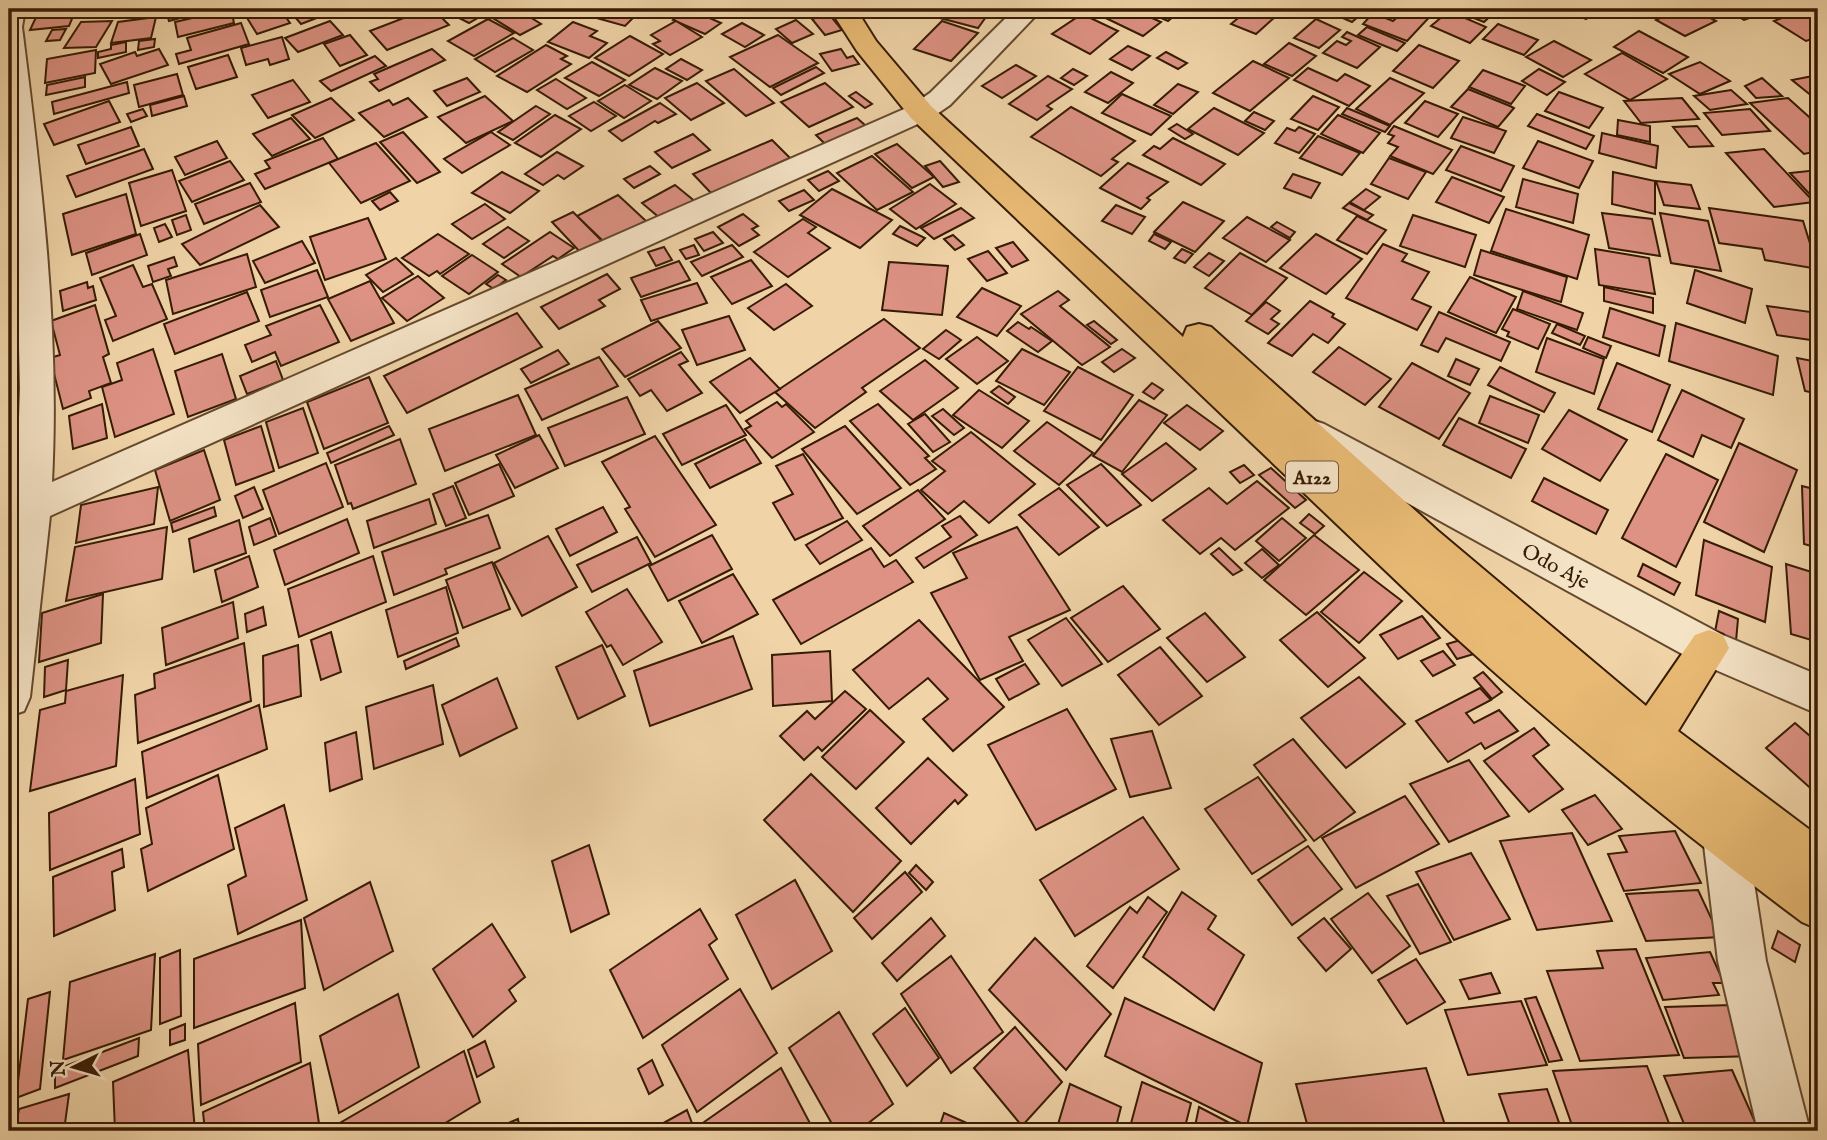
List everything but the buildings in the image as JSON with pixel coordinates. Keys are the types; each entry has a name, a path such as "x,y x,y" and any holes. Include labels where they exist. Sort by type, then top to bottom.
{"highway":[{"name":"A122","path":"843,9 866,45 1466,622 1551,698 1641,751 1728,818 1818,906"},
{"name":"A122","path":"874,9 930,105 1298,426 1490,601 1641,751"},
{"path":"1641,751 1709,649"},
{"name":"A122","path":"1728,818 1818,863"}],"street":[{"path":"9,697 32,507 36,374 18,180 9,27 12,9"},
{"path":"32,507 930,105 1028,9"},
{"name":"Odo Aje","path":"1298,426 1709,649 1818,695"},
{"path":"1728,818 1742,961 1784,1131"}]}
